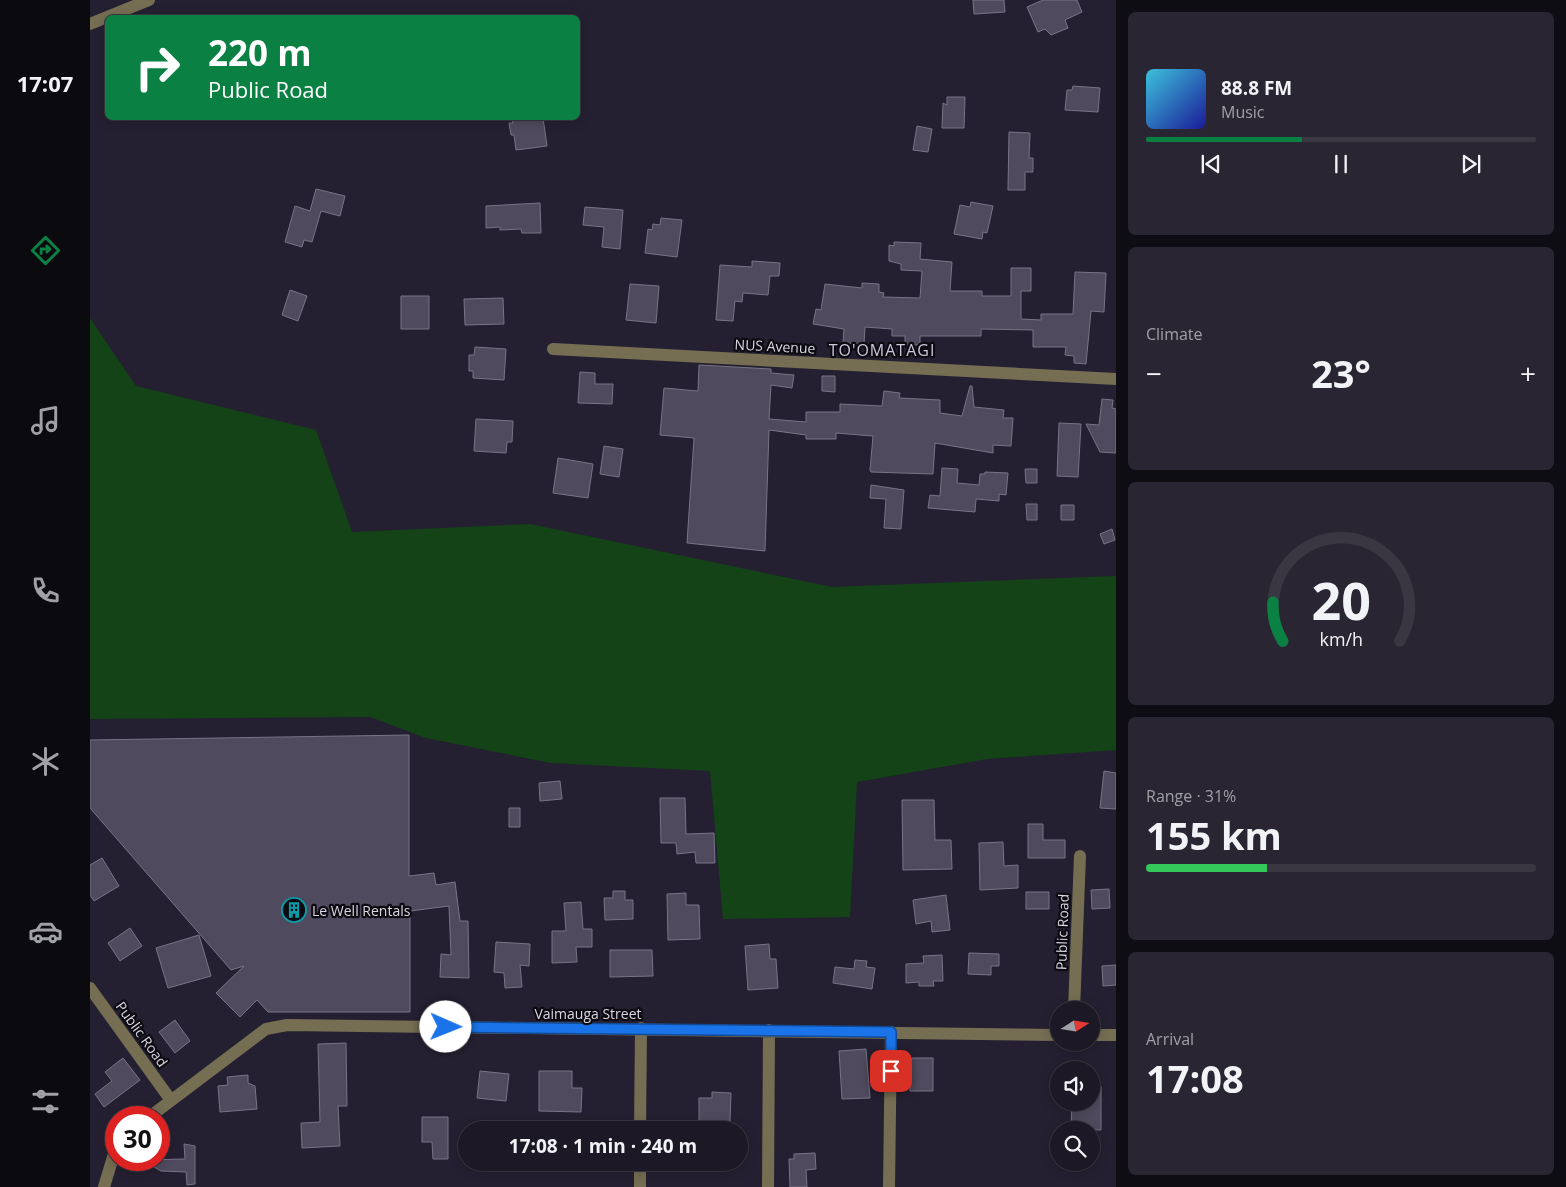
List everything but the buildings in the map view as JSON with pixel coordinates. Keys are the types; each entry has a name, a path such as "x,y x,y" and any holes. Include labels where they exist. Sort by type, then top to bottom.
{"street":[{"path":"112,15 149,0"},
{"path":"90,24 105,18"},
{"name":"NUS Avenue","path":"552,349 1116,379"},
{"name":"Public Road","path":"1074,1001 1080,856"},
{"name":"Public Road","path":"90,988 170,1099"},
{"name":"Vaimauga Street","path":"162,1106 266,1029 287,1025 641,1028 1050,1035"},
{"path":"640,1121 641,1028"},
{"path":"768,1187 769,1030"},
{"path":"889,1187 891,1032"},
{"path":"1100,1035 1116,1036"},
{"path":"104,1187 109,1171"},
{"path":"640,1171 640,1187"}],"green space":[{"path":"90,318 136,386 316,430 352,532 530,524 832,587 1116,576 1116,750 987,759 857,782 850,917 723,919 710,771 551,763 426,738 370,717 90,719"}],"place":[{"name":"Le Well Rentals","path":"294,910"}],"district":[{"name":"TO'OMATAGI","path":"882,350"}],"route":[{"path":"446,1027 891,1032 891,1071"}]}
